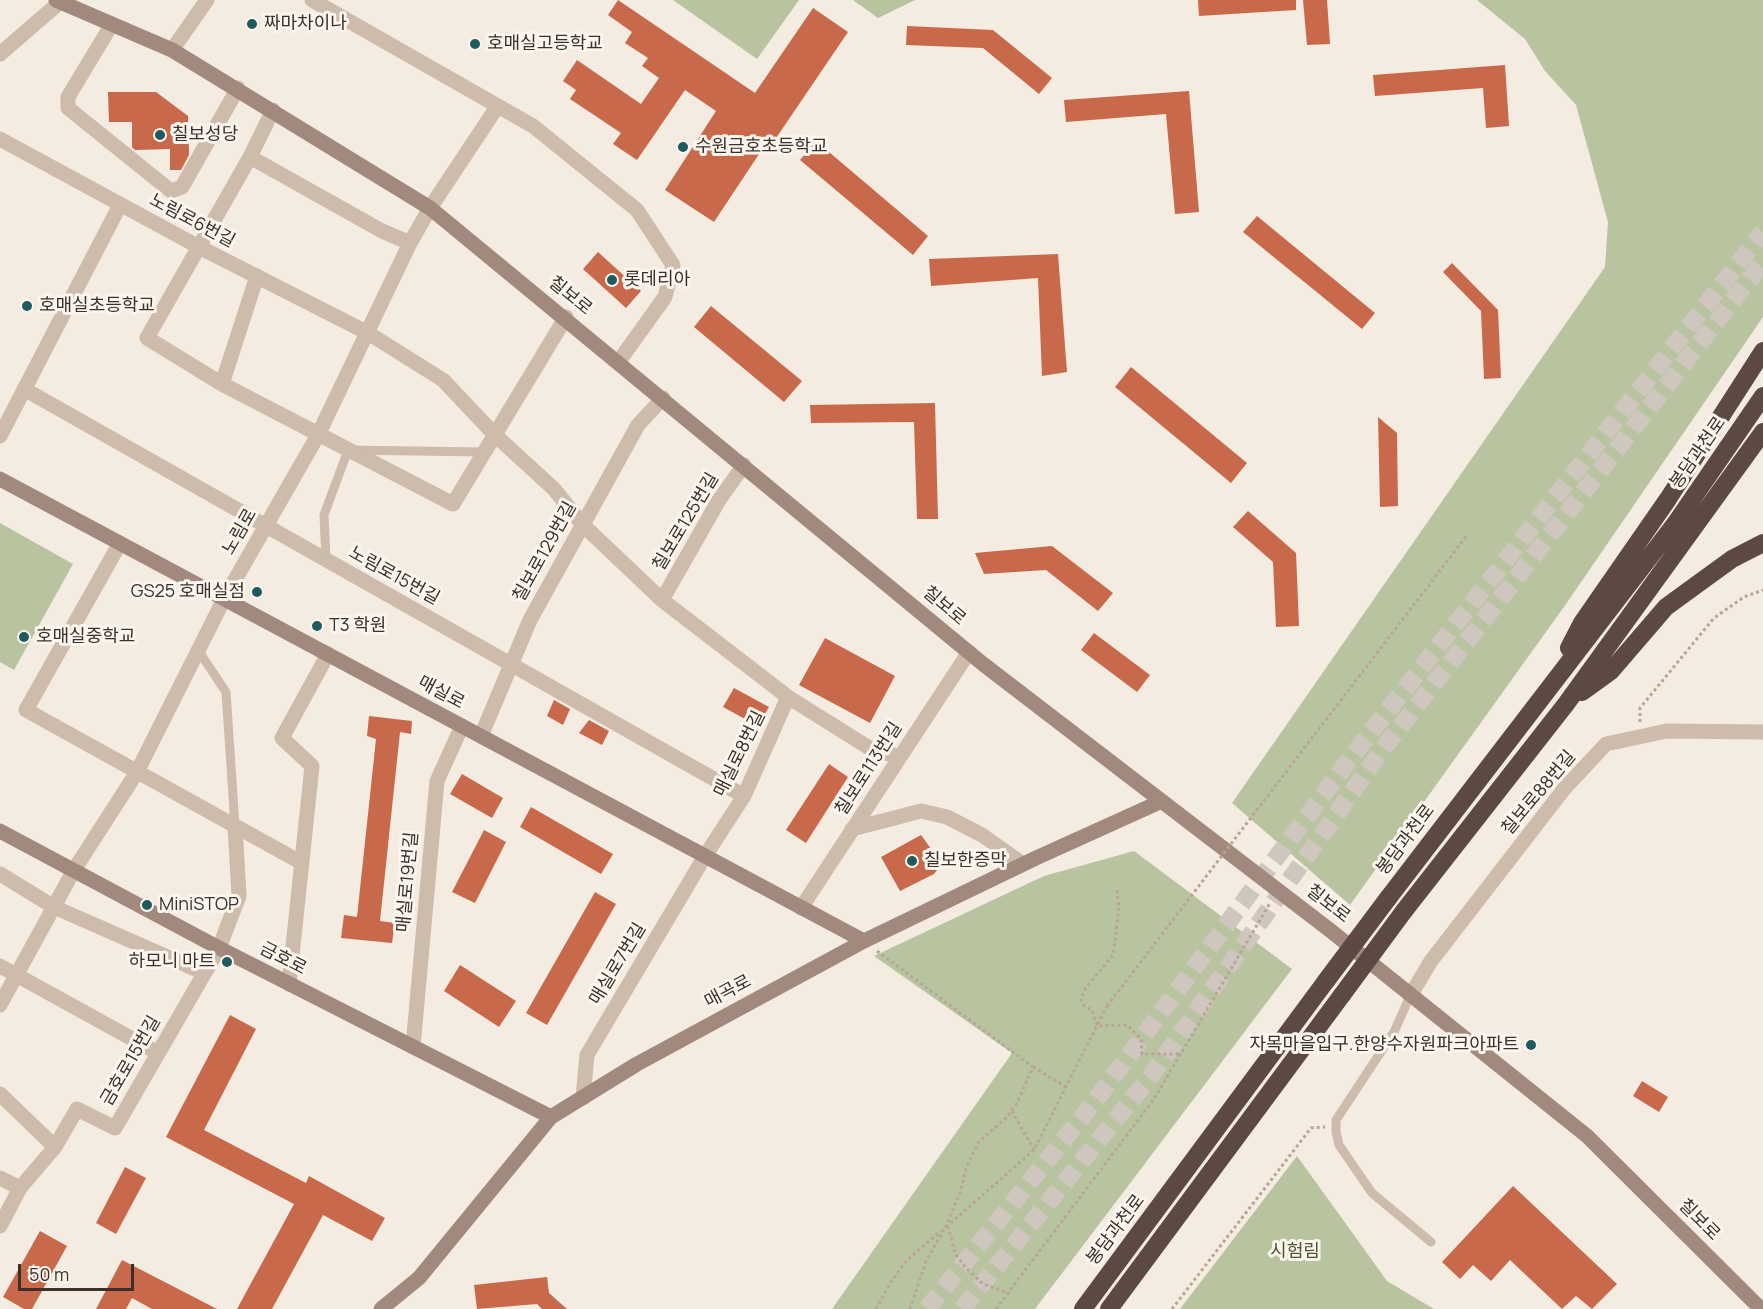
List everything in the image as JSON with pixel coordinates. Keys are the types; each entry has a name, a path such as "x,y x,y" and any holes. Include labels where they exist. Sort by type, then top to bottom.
{"highway":[{"path":"1549,688 1582,623 1668,499 1763,351"},
{"name":"봉담과천로","path":"1083,1309 1389,897 1674,524 1763,396"},
{"path":"1109,1309 1404,911 1566,704 1763,432"},
{"path":"1566,704 1611,671 1666,607 1732,559 1763,543"}],"street":[{"path":"172,50 207,0"},
{"path":"312,0 532,126 637,210 673,265 665,297 619,361"},
{"path":"0,54 58,1"},
{"name":"칠보로","path":"58,1 172,50 238,88 430,208 566,317 969,652 1278,890 1587,1136 1761,1309"},
{"path":"112,24 68,97 68,108 171,191 182,187 238,88"},
{"name":"노림로","path":"0,1005 74,870 137,772 224,599 318,435 410,243 430,208 497,107"},
{"path":"273,110 250,157 147,338 222,384 453,504 566,317"},
{"name":"노림로6번길","path":"0,139 199,247 368,333 443,380 495,435 554,489 582,524 662,600 788,697 871,749 900,757"},
{"path":"250,157 382,231 410,243"},
{"path":"0,436 120,205"},
{"path":"222,384 256,276"},
{"name":"노림로15번길","path":"24,389 744,796"},
{"name":"칠보로129번길","path":"482,736 530,620 638,424 663,398"},
{"name":"칠보로125번길","path":"662,600 719,500 744,465"},
{"name":"매실로","path":"0,479 864,941"},
{"path":"120,543 26,710 302,863"},
{"name":"칠보로113번길","path":"801,908 969,652"},
{"path":"289,984 312,766 282,738 328,654"},
{"name":"매실로8번길","path":"705,856 744,796 788,697"},
{"name":"매실로19번길","path":"413,1047 437,781 462,726"},
{"name":"칠보로88번길","path":"1410,996 1431,961 1564,789 1606,744 1640,735 1668,731 1763,732"},
{"name":"매곡로","path":"381,1309 419,1278 551,1118 637,1064 864,941 1023,864 1162,801"},
{"path":"852,829 921,811 947,817 982,835 1023,864"},
{"name":"금호로15번길","path":"0,1226 20,1188 55,1147 77,1109 115,1128 219,948 239,896 235,826"},
{"name":"금호로","path":"0,831 219,948 551,1118"},
{"name":"매실로7번길","path":"583,1098 587,1055 705,856"},
{"path":"0,874 54,907 204,972"},
{"path":"0,966 158,1053"},
{"path":"0,1094 55,1147"},
{"path":"0,1178 20,1188"}],"lane":[{"path":"326,560 324,515 348,450 484,452"},
{"path":"198,650 226,692 235,826"},
{"path":"1410,996 1394,1032 1346,1102 1336,1125 1339,1145 1372,1193 1431,1242"}],"path":[{"path":"876,1309 906,1261 1034,1150 1107,1006 1467,534"},
{"path":"1640,735 1640,708 1714,618 1744,597 1763,590"},
{"path":"1097,1026 1092,1010 1084,1006 1081,1000 1085,989 1113,955 1119,909 1117,890"},
{"path":"996,1309 1154,1099 1278,890"},
{"path":"864,941 1033,1067 1066,1087"},
{"path":"1097,1026 1127,1025 1141,1039 1142,1054 1181,1054"},
{"path":"910,1309 926,1261 946,1227 978,1143 1012,1111 1033,1067"},
{"path":"1012,1111 1034,1150"},
{"path":"1172,1309 1311,1128 1336,1125"},
{"path":"946,1227 955,1253 965,1267 983,1284 1009,1293"}],"green space":[{"path":"673,0 799,0 757,59"},
{"path":"853,0 915,0 878,18"},
{"path":"1477,0 1763,0 1763,317 1566,604 1350,905 1232,803 1605,267 1608,222 1576,105 1545,71 1525,39"},
{"path":"0,523 73,564 14,670 0,662"},
{"path":"1134,851 1292,969 1035,1309 832,1309 1012,1053 874,956 1044,876"},
{"name":"시험림","path":"1297,1156 1387,1281 1434,1309 1180,1309"}],"building":[{"path":"618,0 755,93 813,8 848,32 770,147 765,145 714,222 665,190 716,111 685,90 637,160 613,144 621,133 570,99 576,90 563,81 577,60 641,104 659,78 642,66 648,58 625,43 632,32 608,15"},
{"path":"1198,0 1296,0 1296,10 1199,16"},
{"path":"1303,0 1327,0 1330,44 1307,45"},
{"path":"907,26 993,30 1052,78 1039,94 983,48 906,45"},
{"path":"1505,65 1509,126 1486,128 1483,88 1375,96 1373,75"},
{"path":"1189,91 1199,212 1175,214 1166,114 1066,122 1064,100"},
{"name":"칠보성당","path":"108,92 156,92 188,116 189,155 181,170 170,170 170,149 135,150 132,147 132,122 109,122"},
{"path":"816,141 928,236 913,255 800,160"},
{"path":"1257,216 1375,313 1362,329 1243,232"},
{"name":"롯데리아","path":"598,252 641,291 626,308 583,269"},
{"path":"1058,254 1067,372 1042,376 1038,278 931,286 929,259"},
{"path":"1452,263 1498,310 1501,378 1484,379 1481,311 1443,272"},
{"path":"711,306 802,381 784,402 694,327"},
{"path":"1131,367 1247,463 1231,483 1115,387"},
{"path":"935,403 938,519 917,519 914,422 811,423 810,405"},
{"path":"1378,417 1397,433 1398,506 1380,507"},
{"path":"1248,511 1296,553 1299,626 1276,627 1273,562 1233,527"},
{"path":"1052,546 1113,593 1098,611 1046,570 984,574 975,553"},
{"path":"1094,633 1150,675 1137,692 1081,650"},
{"path":"825,638 895,676 870,723 799,685"},
{"path":"734,688 769,707 758,726 723,707"},
{"path":"554,700 570,709 563,725 547,716"},
{"path":"369,716 412,721 411,734 400,732 380,921 395,923 392,943 341,938 344,915 357,917 376,739 367,736"},
{"path":"589,720 609,731 602,745 579,733"},
{"path":"829,764 848,777 806,843 786,830"},
{"path":"462,774 503,798 492,818 450,794"},
{"path":"531,807 613,854 601,874 520,827"},
{"path":"484,830 506,842 475,903 452,892"},
{"name":"칠보한증막","path":"921,835 942,864 934,874 900,891 881,857"},
{"path":"595,892 616,904 547,1025 526,1013"},
{"path":"460,965 516,1001 499,1027 444,991"},
{"path":"230,1015 256,1029 204,1130 306,1183 309,1176 385,1218 372,1241 323,1215 272,1309 237,1309 294,1204 166,1137"},
{"path":"1642,1081 1668,1097 1659,1112 1633,1096"},
{"path":"125,1167 146,1178 116,1234 96,1223"},
{"path":"1513,1186 1617,1284 1592,1309 1576,1296 1562,1309 1510,1260 1491,1281 1473,1265 1460,1279 1442,1262"},
{"path":"40,1231 67,1246 32,1309 24,1309 3,1297"},
{"path":"122,1260 217,1309 152,1309 132,1298 126,1309 96,1309"},
{"path":"547,1277 549,1293 567,1309 542,1309 537,1304 477,1309 474,1285"}],"tunnel":[{"path":"927,1309 1095,1101 1349,760 1763,232"},
{"path":"962,1309 1150,1077 1382,750 1763,262"}],"place":[{"name":"짜마차이나","path":"252,24"},
{"name":"호매실고등학교","path":"475,44"},
{"name":"칠보성당","path":"160,135"},
{"name":"수원금호초등학교","path":"683,147"},
{"name":"롯데리아","path":"612,280"},
{"name":"호매실초등학교","path":"27,306"},
{"name":"GS25 호매실점","path":"257,592"},
{"name":"T3 학원","path":"317,626"},
{"name":"호매실중학교","path":"24,637"},
{"name":"칠보한증막","path":"912,861"},
{"name":"MiniSTOP","path":"147,905"},
{"name":"하모니 마트","path":"227,962"},
{"name":"자목마을입구.한양수자원파크아파트","path":"1531,1045"}]}
